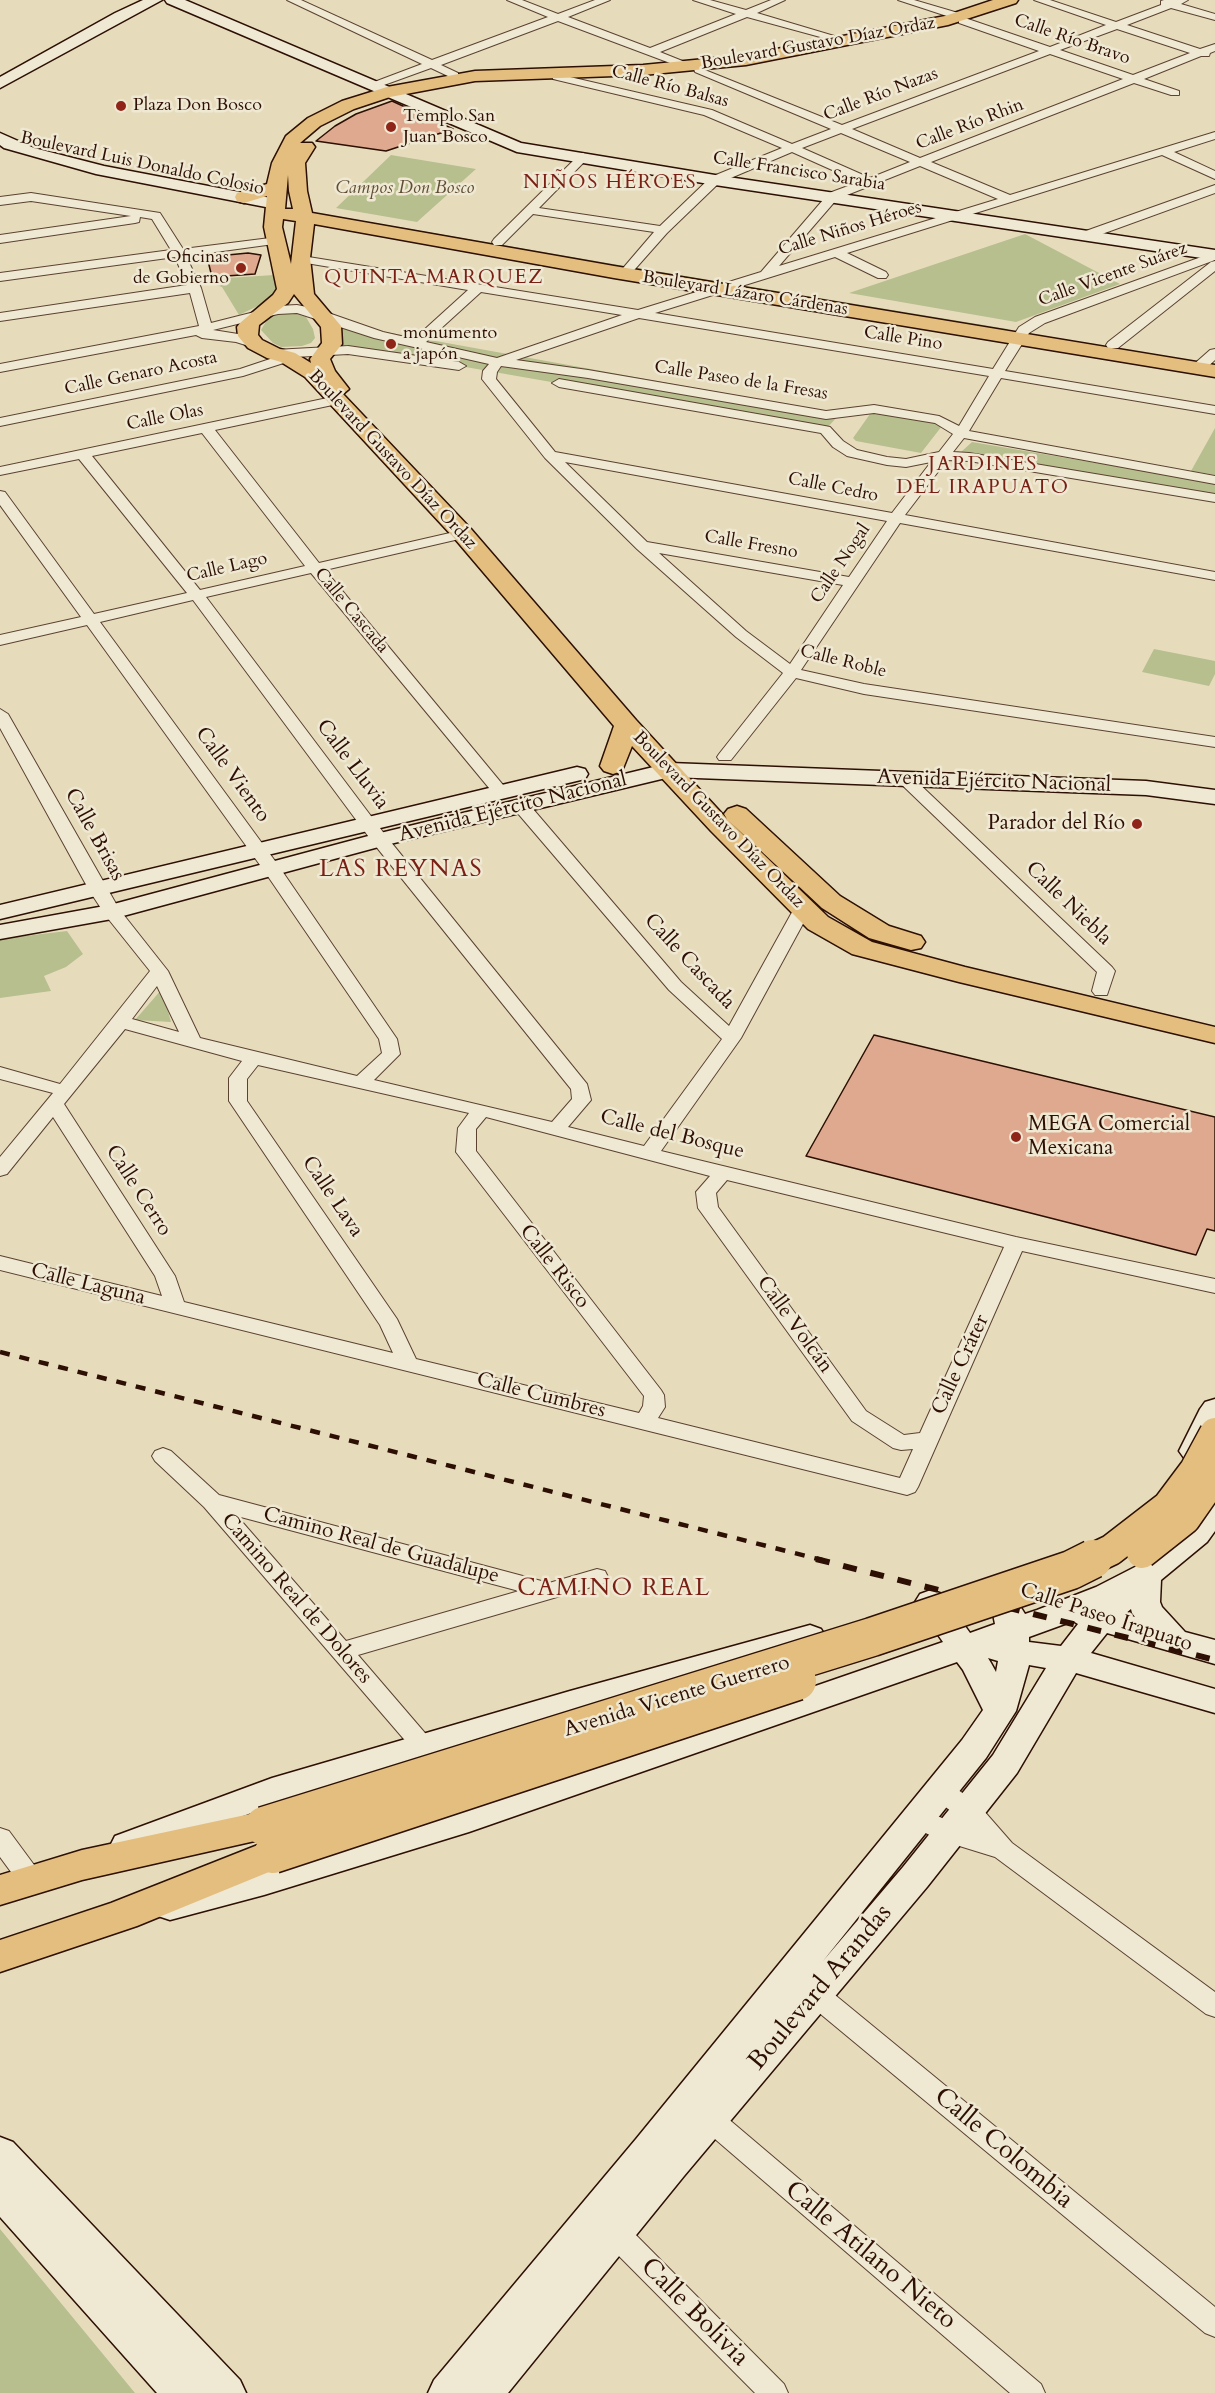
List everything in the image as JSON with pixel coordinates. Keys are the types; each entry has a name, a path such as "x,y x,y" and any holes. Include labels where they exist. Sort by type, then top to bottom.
{"main road":[{"path":"0,83 135,0"},
{"path":"0,68 113,15 155,0"},
{"name":"Calle Francisco Sarabia","path":"172,0 518,147 715,180 833,196 1215,256"},
{"name":"Boulevard Gustavo Díaz Ordaz","path":"1010,0 962,19 694,69 475,76 386,92 348,105 314,122 292,140 281,163 273,227 274,240 287,289 281,299 247,327 248,336 272,352 312,373 463,534 627,725 675,762 831,902 871,927 942,953 1215,1017"},
{"name":"Boulevard Gustavo Díaz Ordaz","path":"1025,0 962,19 826,50 694,69 481,82 386,92 329,125 309,142 296,163 303,213 300,258 304,296 325,317 333,334 332,344 320,359 325,374 675,762 720,826 802,909 838,936 862,948 959,974 1215,1035"},
{"path":"407,74 475,76"},
{"name":"Boulevard Luis Donaldo Colosio","path":"0,138 10,145 28,151 102,171 244,197"},
{"name":"Boulevard Luis Donaldo Colosio","path":"0,155 33,166 231,201 276,201"},
{"path":"244,197 276,201"},
{"name":"Boulevard Lázaro Cárdenas","path":"276,201 303,213 628,269 742,283 1021,334 1113,345 1210,363"},
{"name":"Boulevard Lázaro Cárdenas","path":"303,213 498,242 721,289 1210,363"},
{"path":"613,766 627,725"},
{"name":"Avenida Ejército Nacional","path":"0,912 98,890 265,860 374,832 500,791 613,766 726,757 1148,775 1215,784"},
{"name":"Avenida Ejército Nacional","path":"374,832 521,806 675,762 906,780 1146,788 1215,797"},
{"name":"Avenida Ejército Nacional","path":"0,932 112,912 265,860"},
{"path":"82,1864 272,1791 931,1602 999,1581 1084,1548 1125,1523 1164,1492 1189,1462 1215,1409"},
{"name":"Avenida Vicente Guerrero","path":"0,1956 123,1915 268,1840 1071,1570 1111,1550 1168,1506 1195,1470 1215,1433"},
{"name":"Avenida Vicente Guerrero","path":"16,1885 82,1864 268,1840 1086,1586 1126,1564 1161,1540 1185,1519 1215,1476"},
{"name":"Boulevard Arandas","path":"466,2390 649,2150 803,1985 952,1811 1005,1764 1068,1659 1085,1615 1135,1581 1196,1534 1215,1510"},
{"path":"1084,1548 1092,1570 1105,1580 1135,1581 1148,1613 1177,1643"},
{"name":"Boulevard Arandas","path":"952,1811 974,1749 1000,1711 1011,1677 1014,1640 999,1581"},
{"name":"Calle Paseo Irapuato","path":"999,1581 1085,1615 1215,1652"},
{"path":"931,1602 983,1678 1000,1711"},
{"path":"123,1915 184,1904 457,1823 964,1648 1014,1640 1085,1615"},
{"path":"1014,1640 1068,1659 1215,1701"},
{"name":"Boulevard Arandas","path":"466,2390 615,2233 710,2119 918,1818 952,1811"},
{"path":"0,2153 226,2393"},
{"path":"0,2191 182,2393"}],"street":[{"path":"292,0 454,75"},
{"path":"512,0 694,69 1009,199"},
{"path":"386,92 407,74 605,0"},
{"path":"698,0 846,41"},
{"path":"650,52 780,0"},
{"name":"Calle Río Bravo","path":"903,0 1175,93"},
{"path":"1039,0 1215,57"},
{"path":"1154,0 1215,17"},
{"name":"Calle Río Nazas","path":"628,269 663,230 715,180 792,148 1183,0"},
{"name":"Calle Río Rhin","path":"766,274 833,196 1215,47"},
{"name":"Calle Río Balsas","path":"557,77 708,112 870,182"},
{"name":"Calle Niños Héroes","path":"494,367 639,315 766,274 1215,135"},
{"path":"1163,151 1215,175"},
{"path":"498,242 584,157"},
{"path":"1087,235 1215,189"},
{"path":"0,201 31,197 156,216"},
{"path":"531,210 663,230"},
{"path":"0,239 156,216"},
{"path":"156,216 195,288 207,332"},
{"path":"0,277 177,251 274,240"},
{"path":"835,252 882,275"},
{"name":"Calle Vicente Suárez","path":"1021,334 1040,320 1215,256"},
{"name":"Calle Pino","path":"300,258 1215,410"},
{"path":"1113,345 1215,265"},
{"path":"0,317 195,288"},
{"path":"416,344 478,288"},
{"name":"Calle Paseo de la Fresas","path":"207,332 278,310 297,309 494,367 825,430 838,444 852,453 887,461 906,463 942,456 969,457 1215,498"},
{"path":"0,369 188,333 207,332 238,338 272,352"},
{"name":"Calle Nogal","path":"726,757 792,672 895,519 961,433 999,374 1021,334"},
{"name":"Calle Paseo de la Fresas","path":"272,352 363,351 494,367 588,374 826,415 874,409 939,420 961,433 986,439 1215,480"},
{"name":"Calle Genaro Acosta","path":"0,422 243,372 272,352"},
{"name":"Calle Roble","path":"494,367 489,379 550,455 642,546 758,648 792,672 864,689 1215,742"},
{"name":"Calle Olas","path":"0,471 337,400"},
{"path":"831,436 853,411"},
{"name":"Calle Cascada","path":"206,428 315,568 500,791"},
{"name":"Calle Lluvia","path":"82,453 196,594 374,832 580,1088 582,1100 555,1130"},
{"name":"Calle Cedro","path":"550,455 1215,576"},
{"name":"Calle Viento","path":"0,495 265,860 388,1039 391,1054 360,1082"},
{"name":"Calle Lago","path":"0,640 463,534"},
{"name":"Calle Fresno","path":"642,546 852,582"},
{"name":"Calle Brisas","path":"0,714 98,890 112,912 159,971 192,1040"},
{"name":"Calle Niebla","path":"906,780 1106,971 1101,991"},
{"name":"Calle Cascada","path":"521,806 675,986 732,1038"},
{"path":"648,1155 732,1038 802,909"},
{"path":"0,1170 121,1022 159,971"},
{"name":"Calle del Bosque","path":"121,1022 254,1058 482,1110 648,1155 1016,1243 1215,1286"},
{"name":"Calle Lava","path":"254,1058 238,1078 238,1101 390,1324 408,1363"},
{"path":"0,1073 59,1098"},
{"name":"Calle Cerro","path":"59,1098 165,1276 176,1307"},
{"name":"Calle Risco","path":"482,1110 467,1128 465,1152 654,1395 654,1407 644,1422"},
{"name":"Calle Volcán","path":"723,1173 706,1192 708,1208 859,1416 901,1443 927,1440"},
{"name":"Calle Cráter","path":"907,1487 1016,1243"},
{"name":"Calle Laguna","path":"0,1263 176,1307"},
{"name":"Calle Cumbres","path":"176,1307 907,1487"},
{"name":"Camino Real de Dolores","path":"163,1456 212,1502 423,1746"},
{"name":"Camino Real de Guadalupe","path":"212,1502 550,1591"},
{"name":"Camino Real de Guadalupe","path":"341,1651 597,1577"},
{"path":"952,1811 1215,2006"},
{"path":"0,1838 16,1885"},
{"name":"Calle Colombia","path":"803,1985 1215,2324"},
{"name":"Calle Atilano Nieto","path":"710,2119 1031,2393"},
{"name":"Calle Bolivia","path":"615,2233 774,2393"}],"green space":[{"name":"Campos Don Bosco","path":"391,155 476,169 417,222 336,208"},
{"path":"340,217 1008,329 1007,336 334,222"},
{"path":"1025,234 1120,284 1016,322 849,293"},
{"path":"274,275 276,291 264,303 239,315 222,287 207,282 212,279"},
{"path":"295,313 306,317 313,329 315,338 311,343 281,347 273,343 261,330 268,318 279,314"},
{"path":"336,323 840,414 825,430 340,345"},
{"path":"881,413 936,422 942,426 921,453 856,441 853,438 870,414"},
{"path":"1215,428 1215,475 1191,471"},
{"path":"972,442 1215,483 1215,498 961,452"},
{"path":"1154,649 1215,661 1215,674 1209,686 1142,672"},
{"path":"67,931 83,954 66,967 44,976 51,991 0,998 0,939"},
{"path":"162,989 171,1022 135,1020"},
{"path":"0,2229 135,2393 0,2393"}],"building":[{"name":"Templo San Juan Bosco","path":"392,101 453,129 386,151 316,141 335,126 356,114"},
{"name":"Oficinas de Gobierno","path":"248,253 261,255 255,274 212,277 207,257"},
{"name":"MEGA Comercial Mexicana","path":"874,1035 1215,1117 1215,1231 1207,1229 1196,1255 806,1156"}],"railway":[{"path":"0,1352 822,1560"},
{"path":"816,1559 1215,1660"}],"place":[{"name":"Plaza Don Bosco","path":"121,106"},
{"name":"Templo San Juan Bosco","path":"391,127"},
{"name":"Oficinas de Gobierno","path":"241,268"},
{"name":"monumento a japón","path":"391,344"},
{"name":"Parador del Río","path":"1137,824"},
{"name":"MEGA Comercial Mexicana","path":"1016,1137"}],"district":[{"name":"NIÑOS HÉROES","path":"610,183"},
{"name":"QUINTA MARQUEZ","path":"434,278"},
{"name":"JARDINES DEL IRAPUATO","path":"983,476"},
{"name":"LAS REYNAS","path":"401,870"},
{"name":"CAMINO REAL","path":"614,1589"}]}
